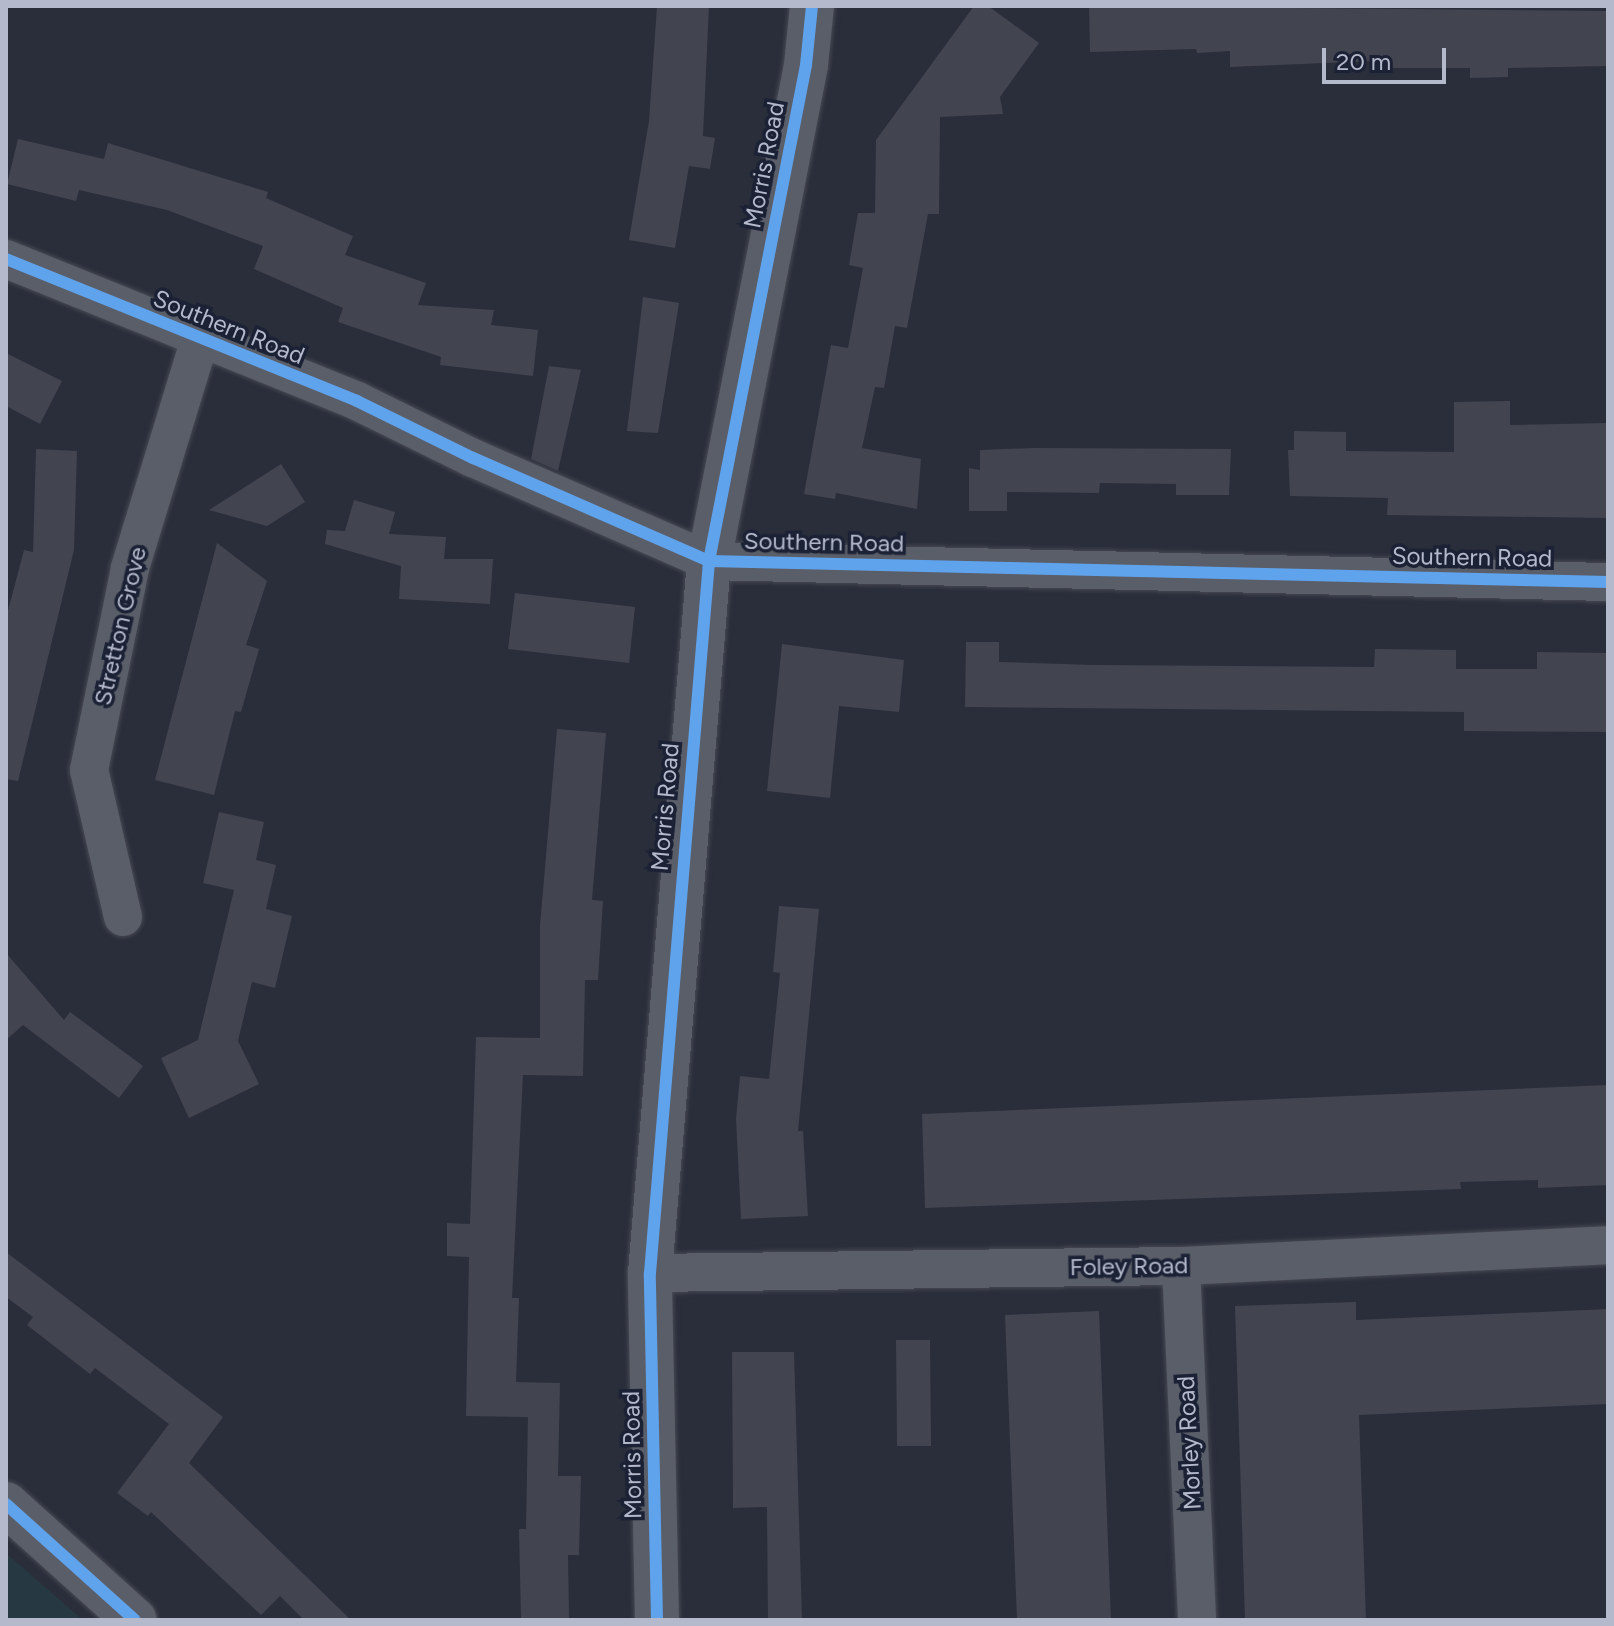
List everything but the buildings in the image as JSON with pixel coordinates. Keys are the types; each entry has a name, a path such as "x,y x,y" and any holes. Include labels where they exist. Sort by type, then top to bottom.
{"street":[{"name":"Morris Road","path":"657,1620 650,1273 709,561 806,65 812,6"},
{"name":"Southern Road","path":"6,259 357,401 473,458 709,561 1608,582"},
{"name":"Stretton Grove","path":"123,917 89,770 130,568 200,339"},
{"name":"Foley Road","path":"650,1273 1181,1266 1608,1245"},
{"name":"Morley Road","path":"1181,1266 1197,1620"},
{"path":"6,1504 135,1620"}],"shaded area":[{"path":"6,1553 83,1620 6,1620"}],"cycle path":[{"path":"657,1620 650,1273 709,561 806,65 812,6"},
{"path":"6,259 357,401 473,458 709,561 1608,582"},
{"path":"6,1504 135,1620"}]}
